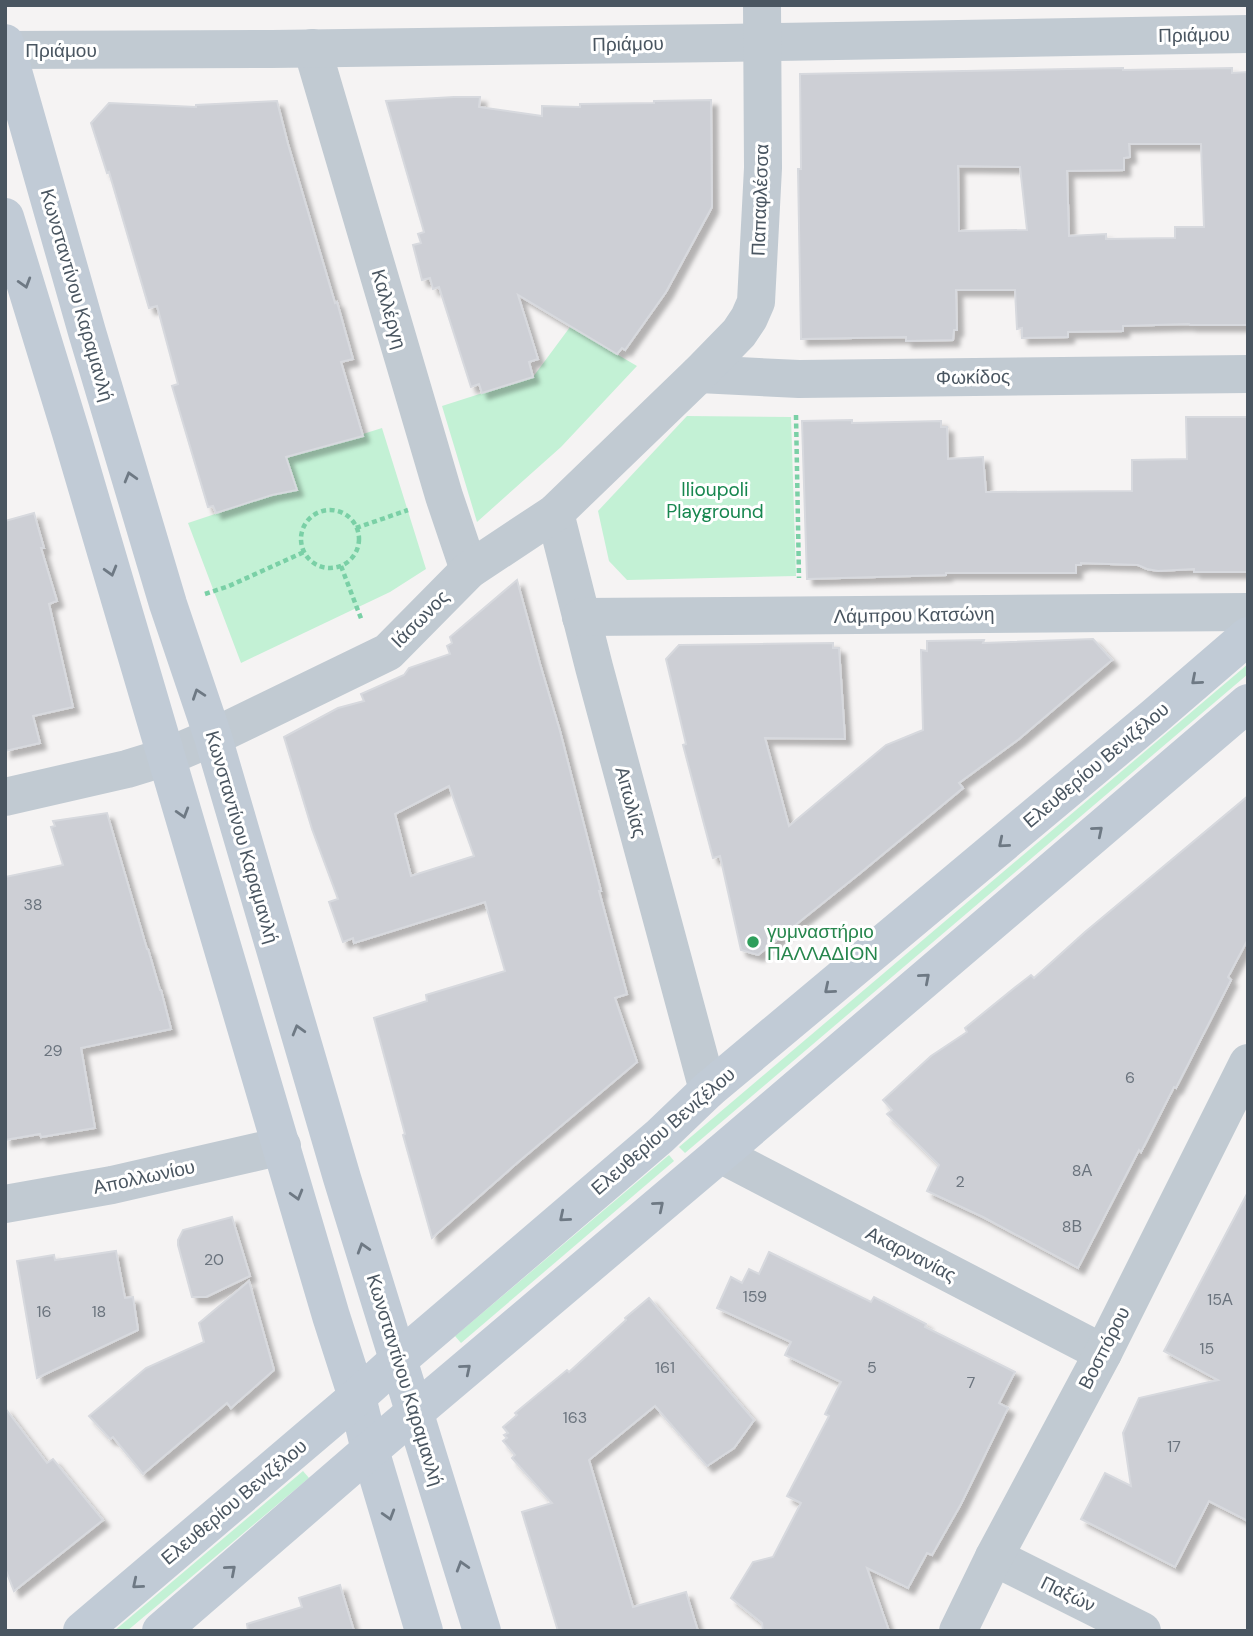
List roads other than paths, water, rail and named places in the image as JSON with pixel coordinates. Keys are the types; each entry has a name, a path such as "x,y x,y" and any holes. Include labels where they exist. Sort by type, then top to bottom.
{"street":[{"name":"Παπαφλέσσα","path":"699,374 739,332 756,302 762,168 761,5"},
{"name":"Πριάμου","path":"6,49 762,43 1248,34"},
{"name":"Καλλέργη","path":"312,48 440,482 469,570"},
{"name":"Κωνσταντίνου Καραμανλή","path":"6,49 156,565 213,737 327,1128 482,1631"},
{"path":"5,217 357,1397 424,1631"},
{"name":"Φωκίδος","path":"699,374 799,379 1248,374"},
{"name":"Ιάσωνος","path":"5,797 127,769 166,757 388,652 469,570 555,513 699,374"},
{"name":"Αιτωλίας","path":"555,513 708,1090"},
{"name":"Λάμπρου Κατσώνη","path":"581,617 1248,612"},
{"name":"Ελευθερίου Βενιζέλου","path":"82,1631 660,1136 708,1090 1248,636"},
{"path":"161,1631 1248,703"},
{"name":"Βοσπόρου","path":"958,1631 1248,1063"},
{"name":"Απολλωνίου","path":"5,1205 113,1185 282,1146"},
{"name":"Ακαρνανίας","path":"720,1154 1102,1353"},
{"name":"Παξών","path":"994,1557 1142,1631"}],"place":[{"name":"γυμναστήριο ΠΑΛΛΑΔΙΟΝ","path":"753,942"}],"park label":[{"name":"Ilioupoli Playground","path":"715,500"}]}
